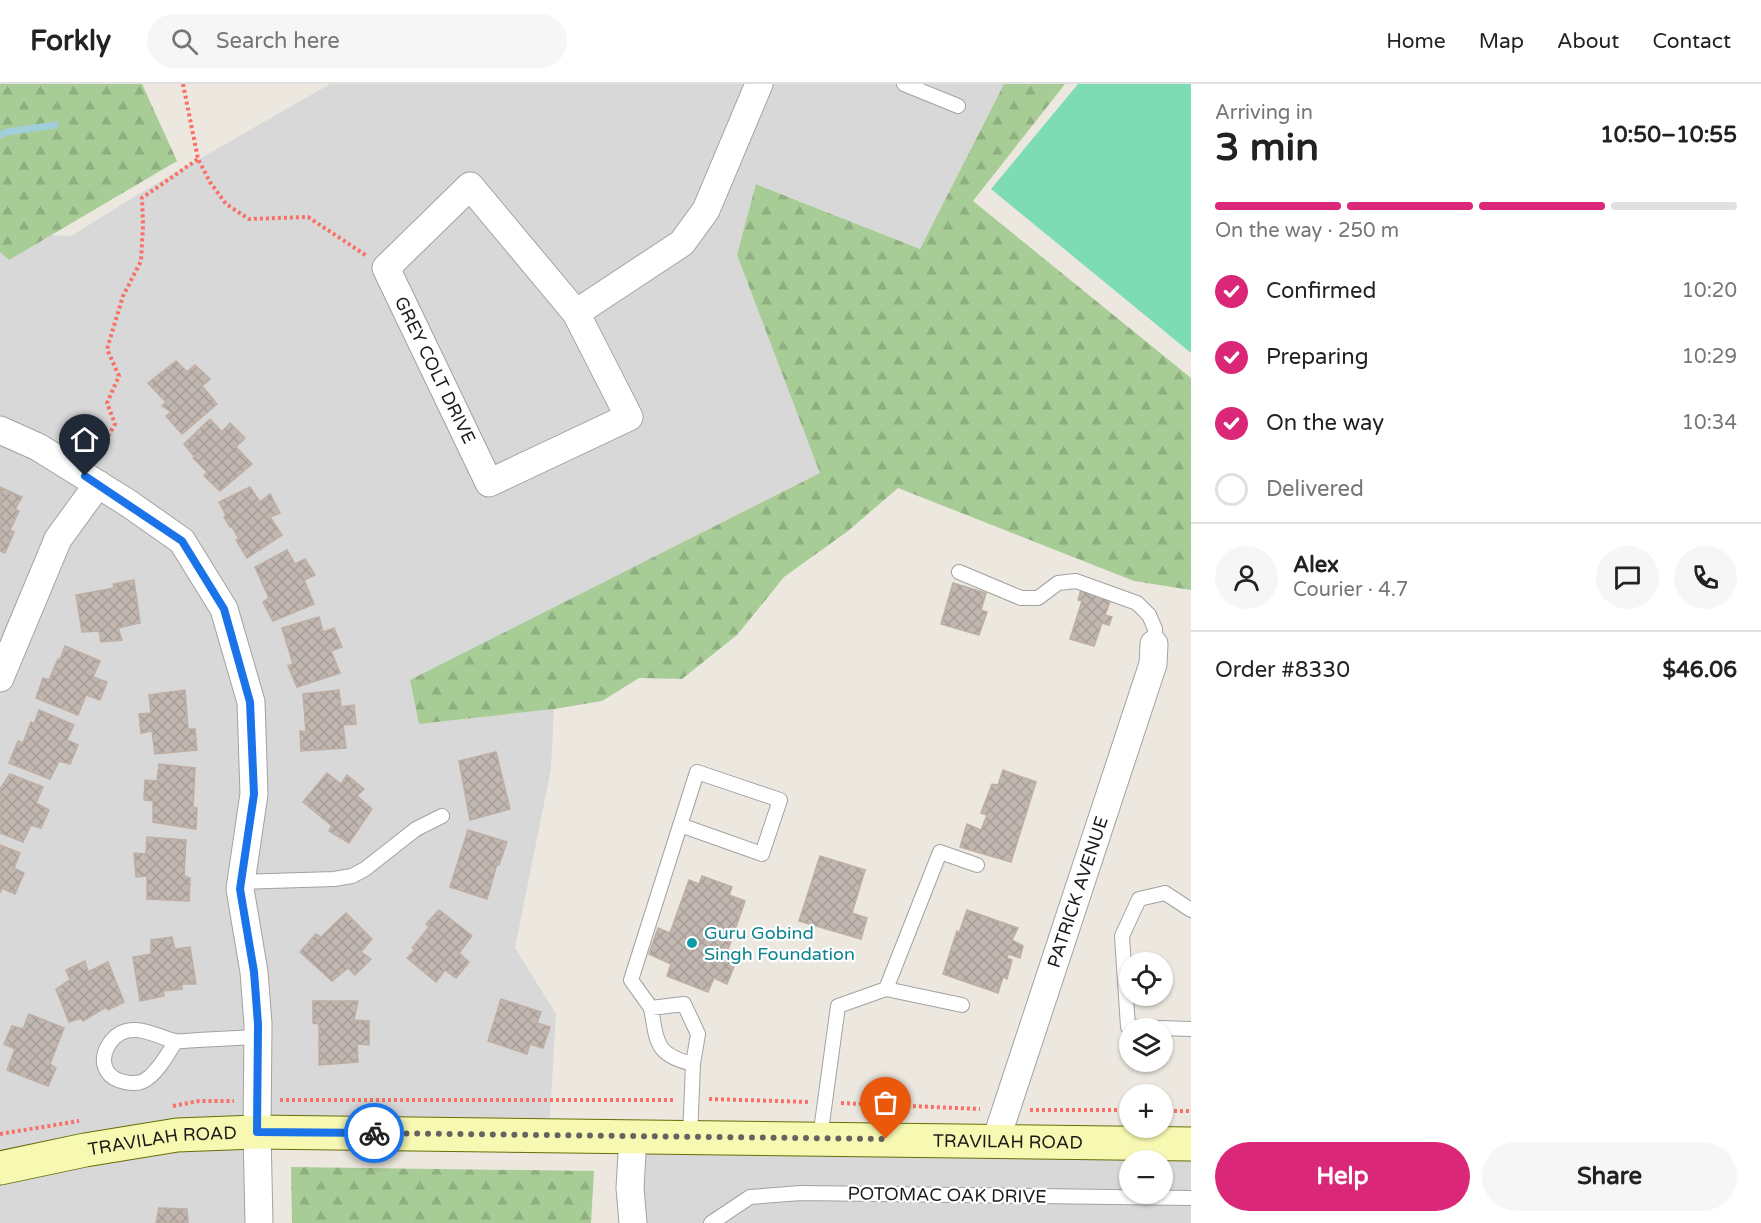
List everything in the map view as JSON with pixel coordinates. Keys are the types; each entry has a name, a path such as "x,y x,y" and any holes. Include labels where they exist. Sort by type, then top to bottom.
{"main road":[{"name":"TRAVILAH ROAD","path":"0,1168 85,1150 177,1136 257,1116 633,1136 1191,1144"}],"street":[{"path":"576,313 682,243 706,210 759,84"},
{"name":"GREY COLT DRIVE","path":"470,186 576,313 628,417 489,483 386,268 470,186"},
{"path":"0,430 38,447 92,480 182,541 224,609 250,702 254,794 240,889 254,972 258,1037 257,1116 260,1223"},
{"path":"0,678 58,539 92,480"},
{"name":"PATRICK AVENUE","path":"996,1140 1153,664 1154,644"},
{"path":"633,1136 630,1188 633,1223"}],"lane":[{"path":"904,84 958,106"},
{"path":"959,572 1022,598 1038,598 1058,583 1076,581 1137,603 1149,615 1155,629 1154,644"},
{"path":"680,825 762,854 780,800 697,772 680,825 631,980 651,1008 658,1044 674,1059 693,1064"},
{"path":"241,882 334,879 352,876 365,869 416,829 441,816"},
{"path":"886,989 940,852 977,865"},
{"path":"1191,910 1165,893 1139,899 1122,936 1128,1028 1191,1029"},
{"path":"820,1138 838,1006 886,989 962,1005"},
{"path":"651,1008 684,1004 698,1034 693,1064 690,1137"},
{"path":"176,1041 147,1079 127,1082 107,1072 104,1062 106,1049 112,1038 123,1032 136,1029 176,1041 258,1037"},
{"name":"POTOMAC OAK DRIVE","path":"711,1223 750,1197 801,1193 1191,1198"}],"path":[{"path":"183,84 198,159 226,204 249,219 308,217 386,268"},
{"path":"92,480 115,424 107,403 119,376 107,349 123,296 141,261 142,198 198,159"},
{"path":"164,1107 199,1101 257,1116 692,1100 1006,1110 1119,1110"},
{"path":"1173,1110 1191,1111"},
{"path":"0,1134 82,1120"}],"shaded area":[{"path":"330,84 1004,84 920,249 757,184 737,256 821,473 410,680 419,724 554,709 551,769 515,948 556,1014 549,1134 257,1132 259,1223 0,1223 0,233 71,236 147,189"},
{"path":"633,1136 1191,1144 1191,1223 642,1223"}],"green space":[{"path":"0,84 142,84 177,161 9,260 0,252"},
{"path":"1004,84 1065,84 973,201 1191,378 1191,590 1134,581 898,488 848,531 784,577 737,635 682,679 639,678 602,701 554,709 419,724 410,680 820,473 737,255 756,184 920,249"},
{"path":"1078,84 1191,84 1191,353 991,189"},
{"path":"291,1167 594,1171 591,1223 292,1223"}],"building":[{"path":"176,361 187,372 195,365 210,379 202,386 217,404 182,434 166,416 171,412 162,406 166,402 148,383"},
{"path":"210,419 222,432 230,423 245,438 236,447 252,464 220,491 204,476 207,472 193,458 195,457 184,444"},
{"path":"0,487 22,497 15,509 19,511 10,530 14,532 5,553 0,551"},
{"path":"250,487 260,502 270,494 280,513 270,517 282,535 247,558 236,540 239,539 224,517 226,515 219,502"},
{"path":"287,550 295,564 305,559 315,575 304,580 314,604 273,621 263,602 269,598 255,567"},
{"path":"134,580 140,623 118,628 122,640 101,642 99,631 82,632 76,595 114,588 113,584"},
{"path":"953,583 986,593 981,610 987,612 979,635 941,624"},
{"path":"1081,590 1111,599 1105,615 1112,617 1109,625 1102,623 1094,646 1070,639 1082,601 1078,600"},
{"path":"319,617 323,632 334,628 342,647 331,651 340,673 297,687 288,666 293,664 282,628"},
{"path":"65,646 100,661 93,677 107,682 100,700 86,695 78,715 36,698 43,678 49,680"},
{"path":"185,690 188,729 195,729 197,750 155,754 152,731 141,733 139,714 151,713 149,695"},
{"path":"339,690 341,707 354,705 356,724 343,725 346,748 301,751 300,731 306,732 303,694"},
{"path":"39,710 74,725 67,740 78,745 70,764 59,761 50,779 9,763 18,741 23,743 31,722 34,724"},
{"path":"496,752 510,809 470,820 459,761"},
{"path":"159,764 195,768 193,807 197,808 196,829 153,822 153,801 144,800 145,780 157,781"},
{"path":"1003,770 1036,782 1011,862 960,847 967,824 981,830 987,815 981,813 992,784 998,785"},
{"path":"327,773 341,784 347,775 364,789 357,796 372,809 349,843 329,831 332,826 303,802"},
{"path":"10,774 43,787 36,803 49,810 41,828 31,825 23,842 0,833 0,789"},
{"path":"468,830 507,842 499,865 497,864 487,899 450,887"},
{"path":"147,837 186,840 184,876 190,878 189,901 147,899 147,876 136,877 134,853 146,854"},
{"path":"0,845 20,853 14,868 24,873 15,894 2,888 0,893"},
{"path":"820,856 865,870 852,913 867,918 861,939 799,921"},
{"name":"Guru Gobind Singh Foundation","path":"702,876 732,887 729,895 745,901 727,953 738,957 727,984 714,978 708,992 667,976 671,964 649,954 658,928 670,933 689,880 699,884"},
{"path":"439,910 472,936 459,953 469,962 456,978 445,970 436,982 407,958 415,950 412,948 429,927 426,924"},
{"path":"967,910 1018,928 1012,940 1023,946 1020,958 1008,954 1007,958 1012,960 1007,979 1003,977 998,993 943,974 957,931 959,933"},
{"path":"346,913 372,939 361,952 371,959 355,975 348,968 332,981 300,952 316,934 321,937"},
{"path":"172,937 175,949 190,947 196,984 182,984 182,989 163,991 164,996 140,1001 133,957 151,954 151,940"},
{"path":"85,961 88,972 108,962 124,1002 108,1010 106,1007 83,1021 81,1018 69,1022 56,989 70,980 66,970"},
{"path":"501,999 541,1012 537,1023 550,1027 543,1048 530,1044 527,1054 488,1041"},
{"path":"313,1001 358,1001 354,1020 369,1021 369,1045 357,1044 358,1062 319,1065 319,1024 313,1023"},
{"path":"29,1014 64,1028 50,1064 56,1068 48,1086 7,1070 15,1049 4,1044 12,1026 23,1029"},
{"path":"159,1208 187,1209 188,1223 156,1223"}],"waterway":[{"path":"0,135 55,125"}],"way so far":[{"path":"374,1133 886,1139"}],"place":[{"name":"Guru Gobind Singh Foundation","path":"692,943"}],"route":[{"path":"85,476 182,541 224,609 250,702 254,794 240,889 254,972 258,1024 257,1132 374,1133"}]}
